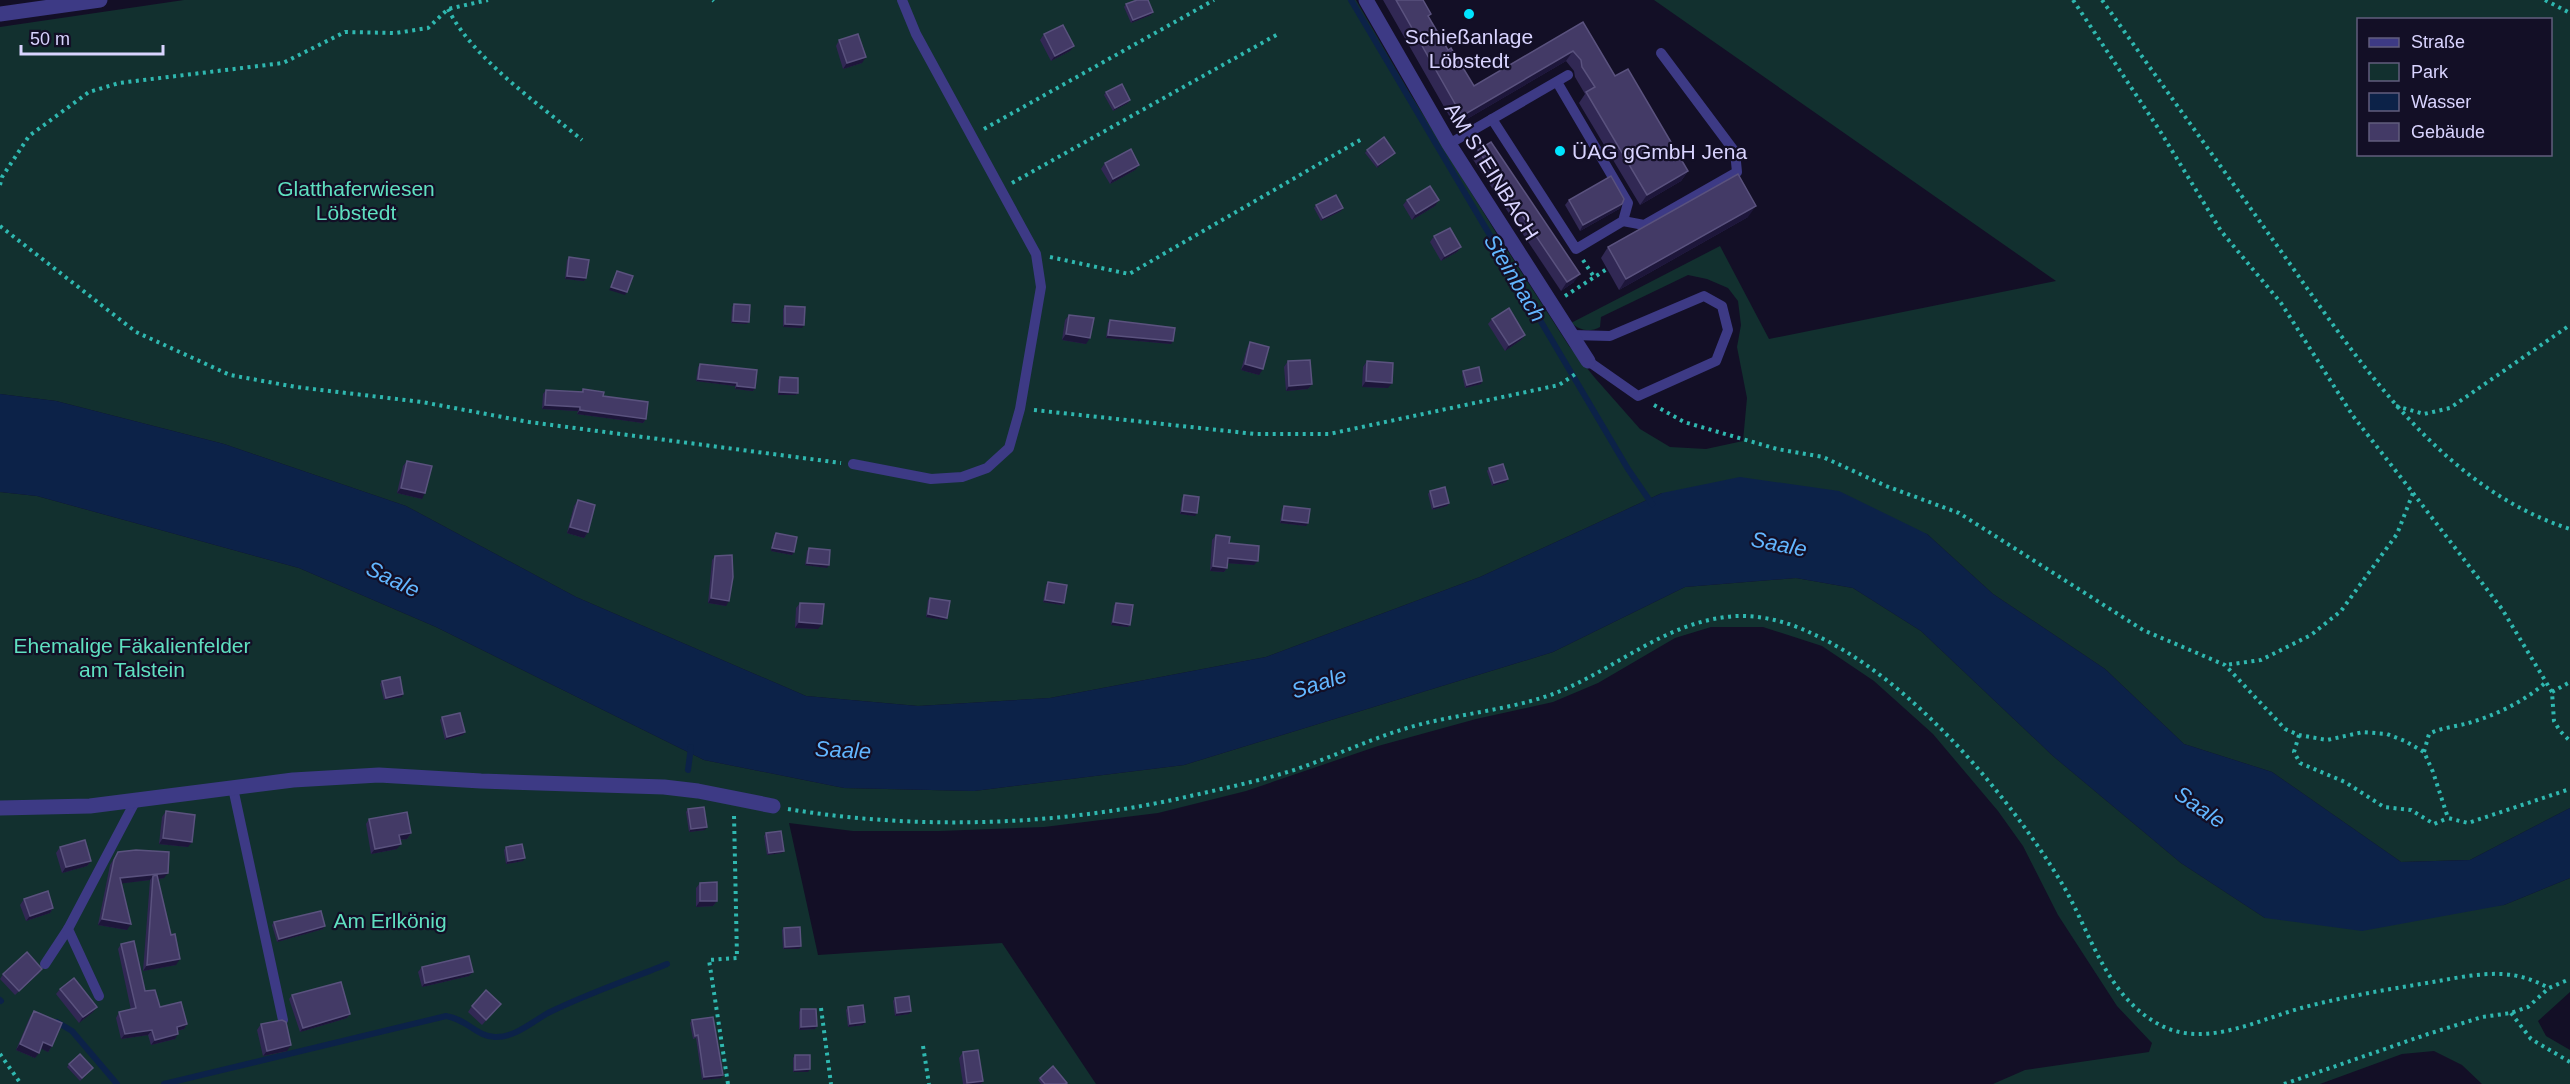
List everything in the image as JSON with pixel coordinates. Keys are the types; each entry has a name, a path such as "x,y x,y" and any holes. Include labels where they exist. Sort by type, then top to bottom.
{"street":[{"path":"0,14 100,0"},
{"name":"AM STEINBACH","path":"1366,0 1449,144 1572,335 1584,366"},
{"path":"0,808 90,806 293,780 379,775 664,788 699,791 773,806"}],"lane":[{"path":"853,464 931,479 962,477 987,468 1009,448 1020,409 1041,287 1036,254 916,34 902,0"},
{"path":"1492,119 1576,249 1623,221 1644,225 1737,172 1735,152 1661,52"},
{"path":"1449,144 1568,75"},
{"path":"1557,82 1628,203 1623,221"},
{"path":"1572,335 1610,336 1704,296 1722,306 1728,330 1716,361 1638,396 1584,366"},
{"path":"233,788 283,1020"},
{"path":"45,964 68,929 136,800"},
{"path":"68,929 99,996"}],"path":[{"path":"0,185 2,177 29,136 89,92 119,82 283,63 345,32 396,33 428,28 448,9 488,0"},
{"path":"973,135 1214,0"},
{"path":"2073,0 2160,131 2221,231 2281,303 2353,416 2502,609 2552,692 2554,721 2570,741"},
{"path":"2102,0 2326,314 2396,406 2441,452 2495,492 2544,521 2570,529"},
{"path":"2545,0 2570,13"},
{"path":"448,9 457,26 484,56 582,140"},
{"path":"1001,189 1278,34"},
{"path":"1036,254 1129,274 1362,139"},
{"path":"0,225 136,332 230,375 296,387 422,402 529,422 853,464"},
{"path":"1552,304 1607,269"},
{"path":"2396,406 2424,414 2450,408 2570,325"},
{"path":"1020,409 1255,434 1329,434 1559,385 1584,366"},
{"path":"1638,396 1684,422 1777,449 1822,457 1886,486 1959,513 2143,630 2225,665 2285,729 2299,735 2327,740 2363,732 2387,734 2424,752"},
{"path":"2225,665 2261,660 2311,635 2340,611 2397,534 2413,493"},
{"path":"773,806 828,815 923,822 1016,820 1100,813 1173,800 1289,771 1426,723 1549,695 1589,678 1688,624 1731,616 1755,617 1784,622 1842,648 1872,669 1916,706 1960,748 2009,806 2042,852 2065,890 2110,979 2132,1004 2159,1025 2184,1033 2219,1033 2306,1006 2384,990 2478,975 2505,974 2532,979 2549,988"},
{"path":"2448,819 2424,752 2429,734 2468,723 2520,702 2546,682"},
{"path":"2552,692 2570,682"},
{"path":"2299,735 2294,752 2300,763 2345,782 2384,807 2411,810 2434,825 2448,819 2468,823 2570,789"},
{"path":"728,1084 709,960 737,958 733,799"},
{"path":"2284,1084 2482,1017 2511,1014 2528,1007 2549,988 2570,979"},
{"path":"821,1008 831,1084"},
{"path":"2511,1014 2531,1038 2570,1062"},
{"path":"923,1046 929,1084"},
{"path":"0,1054 21,1084"}],"green space":[{"name":"Glatthaferwiesen Löbstedt","path":"184,0 1356,0 1408,90 1569,346 1640,429 1670,447 1706,449 1743,441 1747,398 1737,347 1741,325 1738,301 1728,288 1707,279 1688,275 1601,317 1600,327 1596,329 1585,330 1571,323 1720,246 1769,339 2056,281 1654,0 2570,0 2570,808 2470,860 2401,862 2272,772 2184,744 2105,669 1993,594 1927,534 1662,493 1480,577 1266,657 1050,698 918,706 806,696 576,597 406,506 224,444 56,401 0,394 0,27"},
{"path":"0,492 37,496 299,568 436,627 704,760 844,788 974,791 1184,765 1553,652 1685,587 1796,578 1853,588 1921,631 2053,756 2181,863 2265,918 2504,905 2570,878 2570,992 2538,1021 2546,1036 2570,1050 2570,1084 2482,1084 2462,1065 2434,1051 2402,1054 2320,1084 1993,1084 2025,1070 2149,1052 2152,1043 2117,1006 2058,915 2023,846 1998,811 1933,734 1874,681 1822,646 1763,627 1711,627 1675,638 1598,683 1553,702 1476,719 1378,746 1246,791 1158,813 1044,827 939,831 853,831 789,823 818,955 1002,943 1096,1084 0,1084"}],"water":[{"name":"Saale","path":"0,394 56,401 224,444 406,506 576,597 806,696 918,706 1050,698 1266,657 1480,577 1662,493 1740,477 1839,491 1927,534 1993,594 2105,669 2184,744 2272,772 2401,862 2470,860 2570,808 2570,878 2504,905 2362,931 2265,918 2181,863 2053,756 1921,631 1853,588 1796,578 1685,587 1553,652 1184,765 974,791 844,788 704,760 436,627 299,568 37,496 0,492"}],"building":[{"path":"1137,0 1148,0 1153,12 1133,20 1126,4"},
{"path":"1396,0 1423,0 1431,14 1428,16 1448,50 1451,48 1474,86 1583,22 1615,76 1628,69 1688,171 1647,195 1586,92 1595,87 1582,67 1581,60 1573,51 1462,116"},
{"path":"1063,25 1074,46 1055,56 1044,34"},
{"path":"858,34 866,57 847,63 839,40"},
{"path":"1122,84 1130,100 1115,108 1106,92"},
{"path":"1384,137 1395,153 1378,165 1367,150"},
{"path":"1491,142 1580,274 1567,282 1478,150"},
{"path":"1131,149 1139,165 1113,179 1105,163"},
{"path":"1738,174 1756,206 1626,279 1608,247"},
{"path":"1611,176 1624,199 1622,204 1583,225 1569,200"},
{"path":"1430,186 1439,200 1416,214 1407,200"},
{"path":"1336,195 1343,208 1323,218 1316,205"},
{"path":"1450,228 1461,247 1445,256 1434,236"},
{"path":"569,257 589,260 586,278 567,276"},
{"path":"617,271 633,276 627,292 611,287"},
{"path":"734,304 750,305 749,322 733,321"},
{"path":"785,306 805,307 804,325 785,324"},
{"path":"1509,308 1525,335 1509,345 1492,319"},
{"path":"1069,315 1094,318 1090,338 1066,334"},
{"path":"1110,320 1175,328 1173,341 1108,335"},
{"path":"1250,342 1269,347 1263,369 1245,364"},
{"path":"1310,360 1312,384 1289,386 1288,361"},
{"path":"1367,361 1393,363 1392,383 1366,381"},
{"path":"700,364 757,370 755,388 737,386 737,383 698,379"},
{"path":"1479,367 1482,381 1467,385 1463,371"},
{"path":"780,377 798,378 798,393 779,392"},
{"path":"583,389 604,392 603,396 648,402 646,419 580,410 580,407 545,405 546,390 583,392"},
{"path":"407,461 432,466 425,493 401,488"},
{"path":"1503,464 1508,479 1494,483 1489,468"},
{"path":"1445,487 1449,503 1434,507 1430,491"},
{"path":"1184,495 1199,497 1197,513 1182,511"},
{"path":"578,500 595,505 588,532 570,527"},
{"path":"1284,506 1310,509 1308,523 1282,520"},
{"path":"776,533 797,537 794,552 772,548"},
{"path":"1216,535 1230,537 1229,543 1259,546 1258,561 1228,558 1227,568 1213,566"},
{"path":"809,548 830,550 829,565 807,563"},
{"path":"732,555 733,577 729,601 711,598 715,556"},
{"path":"1048,582 1067,585 1064,603 1045,600"},
{"path":"930,598 950,601 947,618 928,614"},
{"path":"800,603 824,604 822,624 799,622"},
{"path":"1116,603 1133,605 1130,625 1113,622"},
{"path":"400,677 403,694 386,698 382,681"},
{"path":"460,713 465,732 447,737 442,717"},
{"path":"704,807 707,827 691,829 688,809"},
{"path":"166,811 195,815 192,842 163,838"},
{"path":"407,812 411,833 399,835 401,844 375,849 369,819"},
{"path":"781,831 784,851 769,853 766,833"},
{"path":"85,840 91,861 66,867 60,847"},
{"path":"522,844 525,858 508,861 506,847"},
{"path":"136,850 169,852 168,873 120,878 131,924 102,919 114,860 118,852"},
{"path":"157,875 171,935 175,934 180,959 147,965 153,876"},
{"path":"717,882 717,901 700,901 700,883"},
{"path":"48,891 53,908 30,916 24,899"},
{"path":"321,911 325,926 279,939 274,922"},
{"path":"800,927 801,946 785,947 784,928"},
{"path":"134,941 145,991 155,990 160,1007 181,1002 187,1024 177,1027 178,1034 155,1040 152,1030 125,1034 119,1012 136,1008 121,944"},
{"path":"27,952 42,969 19,991 3,974"},
{"path":"469,956 473,972 425,983 422,967"},
{"path":"74,978 97,1007 83,1017 60,989"},
{"path":"341,982 350,1014 303,1028 292,995"},
{"path":"486,990 501,1004 486,1020 472,1006"},
{"path":"909,996 911,1011 897,1013 895,998"},
{"path":"863,1005 865,1022 850,1024 848,1007"},
{"path":"801,1009 816,1009 817,1026 801,1027"},
{"path":"34,1011 62,1023 52,1046 43,1042 39,1053 20,1044"},
{"path":"713,1017 723,1075 704,1077 698,1035 695,1036 692,1020"},
{"path":"282,1020 286,1022 291,1045 267,1051 261,1024"},
{"path":"978,1050 983,1081 967,1083 963,1052"},
{"path":"80,1054 93,1068 82,1078 69,1064"},
{"path":"795,1055 810,1055 810,1069 795,1070"},
{"path":"1053,1066 1067,1083 1045,1084 1040,1078"}],"waterway":[{"name":"Steinbach","path":"1351,0 1628,469 1652,504"},
{"path":"688,770 691,747"},
{"path":"164,1084 446,1016 483,1034 502,1037 577,1000 667,964"},
{"path":"57,1022 72,1031 117,1084"}],"place":[{"name":"Schießanlage Löbstedt","path":"1469,14"},
{"name":"ÜAG gGmbH Jena","path":"1560,151"}],"park label":[{"name":"Ehemalige Fäkalienfelder am Talstein","path":"132,657"},
{"name":"Am Erlkönig","path":"390,920"}]}
